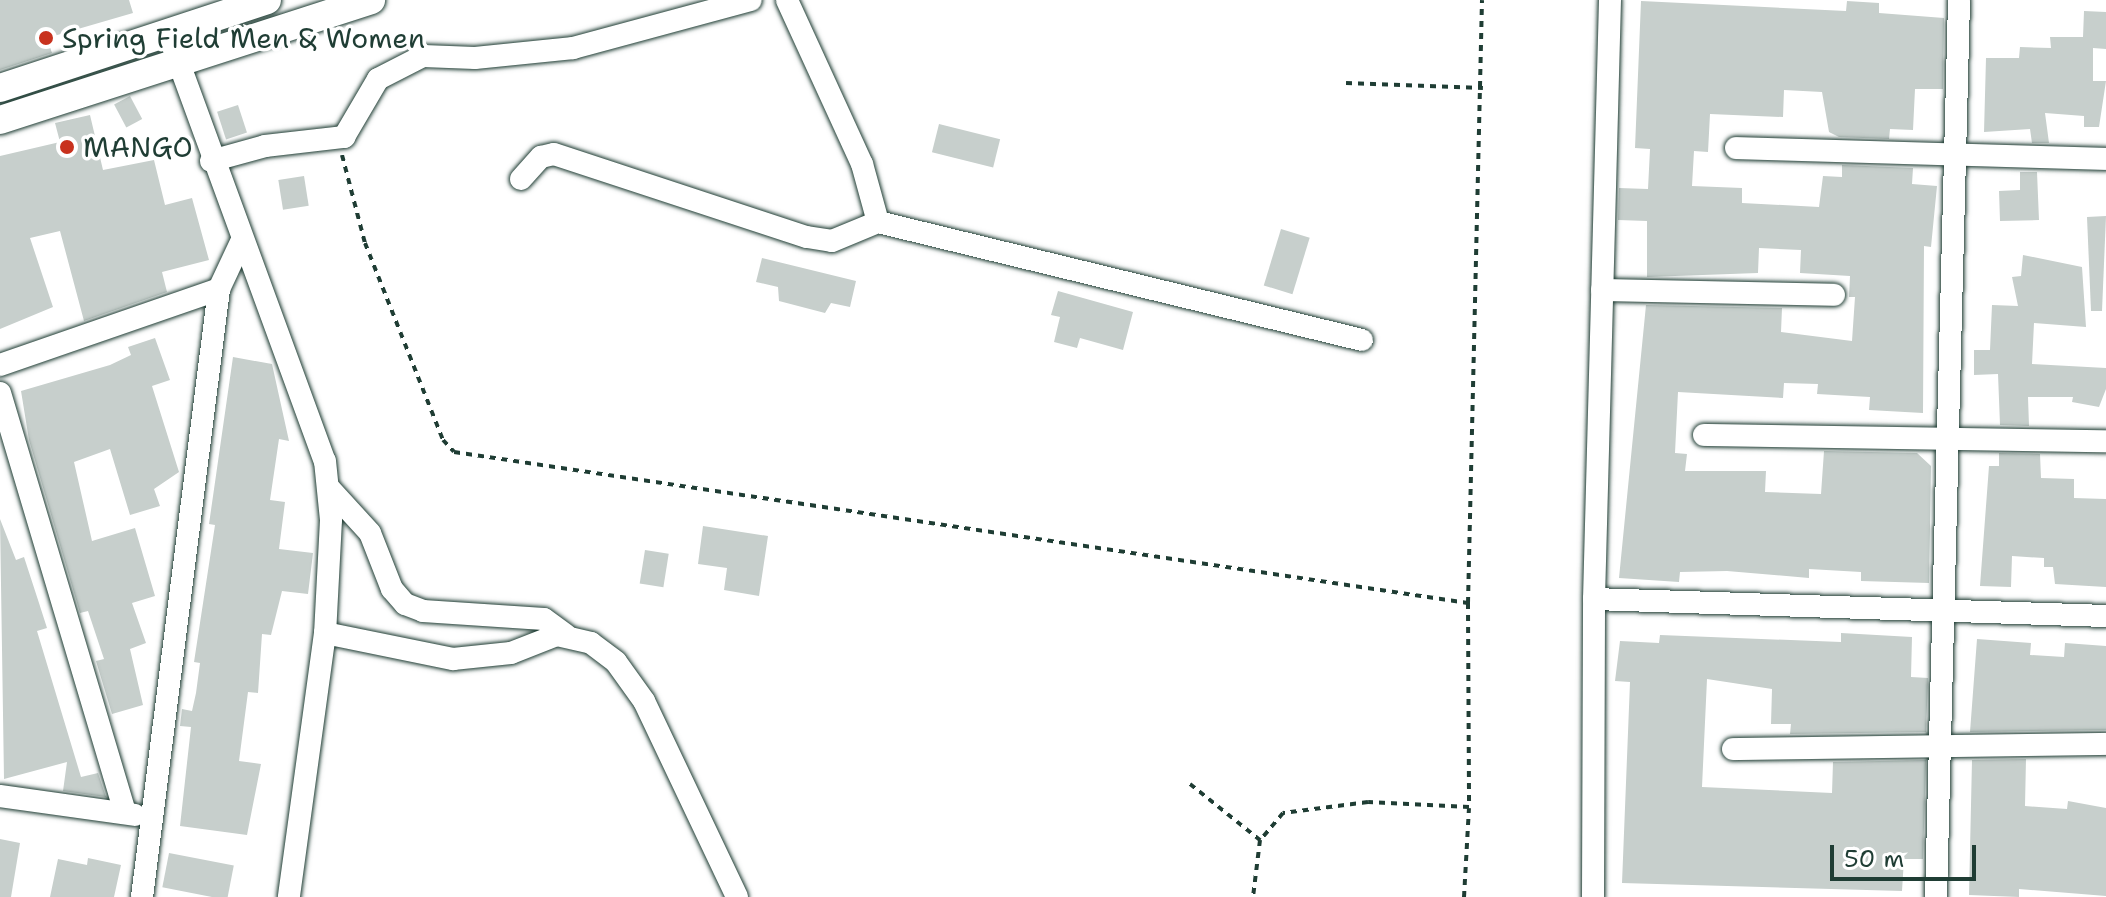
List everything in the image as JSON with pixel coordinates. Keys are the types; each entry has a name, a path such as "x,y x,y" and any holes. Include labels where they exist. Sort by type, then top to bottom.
{"main road":[{"path":"0,88 267,0"},
{"path":"0,120 180,65 371,0"}],"street":[{"path":"211,161 265,146 344,137 378,79 423,56 475,58 573,48 751,0"},
{"path":"787,0 862,164 878,222"},
{"path":"1593,897 1594,599 1610,0"},
{"path":"1936,897 1945,438 1959,0"},
{"path":"168,33 211,161 323,452 328,487 325,633 289,897"},
{"path":"1736,148 2106,159"},
{"path":"521,179 541,157 554,154 807,237 832,241 878,222 1362,340"},
{"path":"142,897 219,289 242,240"},
{"path":"0,365 219,289"},
{"path":"1602,290 1834,295"},
{"path":"0,393 125,813"},
{"path":"1704,435 2106,441"},
{"path":"328,487 370,533 392,589 405,604 423,611 544,619 566,635 604,652 636,687 737,897"},
{"path":"1594,599 2106,616"},
{"path":"325,633 453,659 511,653 566,635"},
{"path":"1733,749 2106,744"},
{"path":"0,796 152,817"}],"path":[{"path":"1464,897 1469,807 1468,603 1483,88 1482,0"},
{"path":"1346,83 1483,88"},
{"path":"344,137 341,160 365,243 443,440 454,452 1468,603"},
{"path":"1190,784 1260,840"},
{"path":"1253,897 1260,840 1283,813 1306,807 1368,802 1469,807"}],"building":[{"path":"0,0 129,0 133,13 47,38 52,53 0,70"},
{"path":"1641,1 1846,11 1847,1 1879,3 1879,13 1944,18 1943,89 1915,89 1913,130 1890,129 1889,139 1839,137 1829,132 1822,92 1784,90 1783,117 1710,114 1708,152 1694,151 1692,186 1742,188 1742,203 1819,207 1823,176 1842,177 1842,165 1913,168 1912,184 1937,186 1931,247 1924,246 1923,413 1869,410 1870,397 1817,394 1818,384 1784,383 1783,398 1678,392 1675,453 1687,454 1685,471 1766,471 1765,492 1821,494 1824,451 1917,453 1931,466 1929,583 1861,581 1861,572 1809,569 1809,578 1727,571 1680,572 1679,582 1619,578 1646,305 1782,308 1781,332 1852,341 1855,297 1849,297 1850,276 1800,273 1801,250 1759,248 1758,273 1647,277 1647,221 1618,220 1619,188 1648,189 1650,149 1635,148"},
{"path":"2084,11 2106,12 2106,49 2093,48 2093,81 2106,81 2099,127 2084,127 2084,116 2045,113 2049,143 2032,143 2030,129 1984,132 1986,58 2019,58 2020,47 2051,48 2050,37 2083,37"},
{"path":"130,96 142,119 126,127 114,104"},
{"path":"238,105 247,133 226,139 217,112"},
{"path":"90,115 103,170 154,160 165,205 192,198 209,260 162,272 167,292 84,321 60,231 30,238 53,307 0,329 0,156 60,142 55,123"},
{"path":"939,124 1000,139 993,167 932,152"},
{"path":"2020,172 2037,172 2039,220 2000,221 1999,191 2020,190"},
{"path":"304,176 309,206 283,210 278,180"},
{"path":"2106,216 2102,311 2091,311 2087,217"},
{"path":"1281,229 1310,238 1292,294 1264,285"},
{"path":"2023,255 2082,267 2086,327 2034,323 2032,364 2106,368 2106,389 2099,407 2072,402 2073,397 2028,397 2029,426 2000,425 1998,374 1974,375 1974,350 1990,350 1992,305 2018,306 2012,277 2021,276"},
{"path":"762,258 856,281 850,307 831,303 825,313 779,301 778,287 756,282"},
{"path":"1058,291 1133,312 1123,350 1080,338 1077,348 1054,342 1060,317 1051,315"},
{"path":"155,338 170,380 152,386 179,472 154,489 160,506 130,515 110,449 74,462 92,541 135,528 155,596 132,603 146,643 130,649 143,705 112,714 96,661 104,659 88,611 80,613 29,440 21,391 110,365 131,355 128,347"},
{"path":"233,357 272,364 289,441 279,439 270,500 285,502 279,549 313,553 308,594 282,591 271,635 262,634 258,693 248,692 239,761 261,764 247,835 180,826 191,727 180,726 182,709 192,711 196,693 200,663 194,662 215,525 209,524"},
{"path":"1999,453 2040,454 2041,478 2074,479 2074,498 2106,499 2106,587 2055,584 2053,567 2044,567 2044,558 2012,556 2011,587 1980,586 1989,466 1999,466"},
{"path":"0,519 16,560 24,557 47,628 37,631 81,777 98,773 106,797 63,791 67,762 4,779"},
{"path":"703,526 768,536 759,596 724,590 727,568 698,564"},
{"path":"645,550 669,554 663,587 640,584"},
{"path":"1841,633 1912,637 1911,677 1928,678 1926,732 1790,734 1791,724 1771,724 1772,689 1707,679 1702,787 1832,793 1833,762 1926,760 1923,859 1904,859 1902,891 1622,883 1630,682 1615,681 1620,641 1659,643 1660,635 1841,642"},
{"path":"1977,639 2031,643 2030,655 2064,657 2065,643 2106,646 2106,730 1970,732"},
{"path":"2026,759 2025,806 2067,809 2068,801 2106,808 2106,896 2019,889 2019,897 1969,895 1972,760"},
{"path":"0,839 20,843 11,897 0,897"},
{"path":"169,853 234,866 228,897 162,887"},
{"path":"88,858 121,865 114,897 50,897 58,859 87,865"}],"place":[{"name":"Spring Field Men & Women","path":"46,38"},
{"name":"MANGO","path":"67,147"}]}
